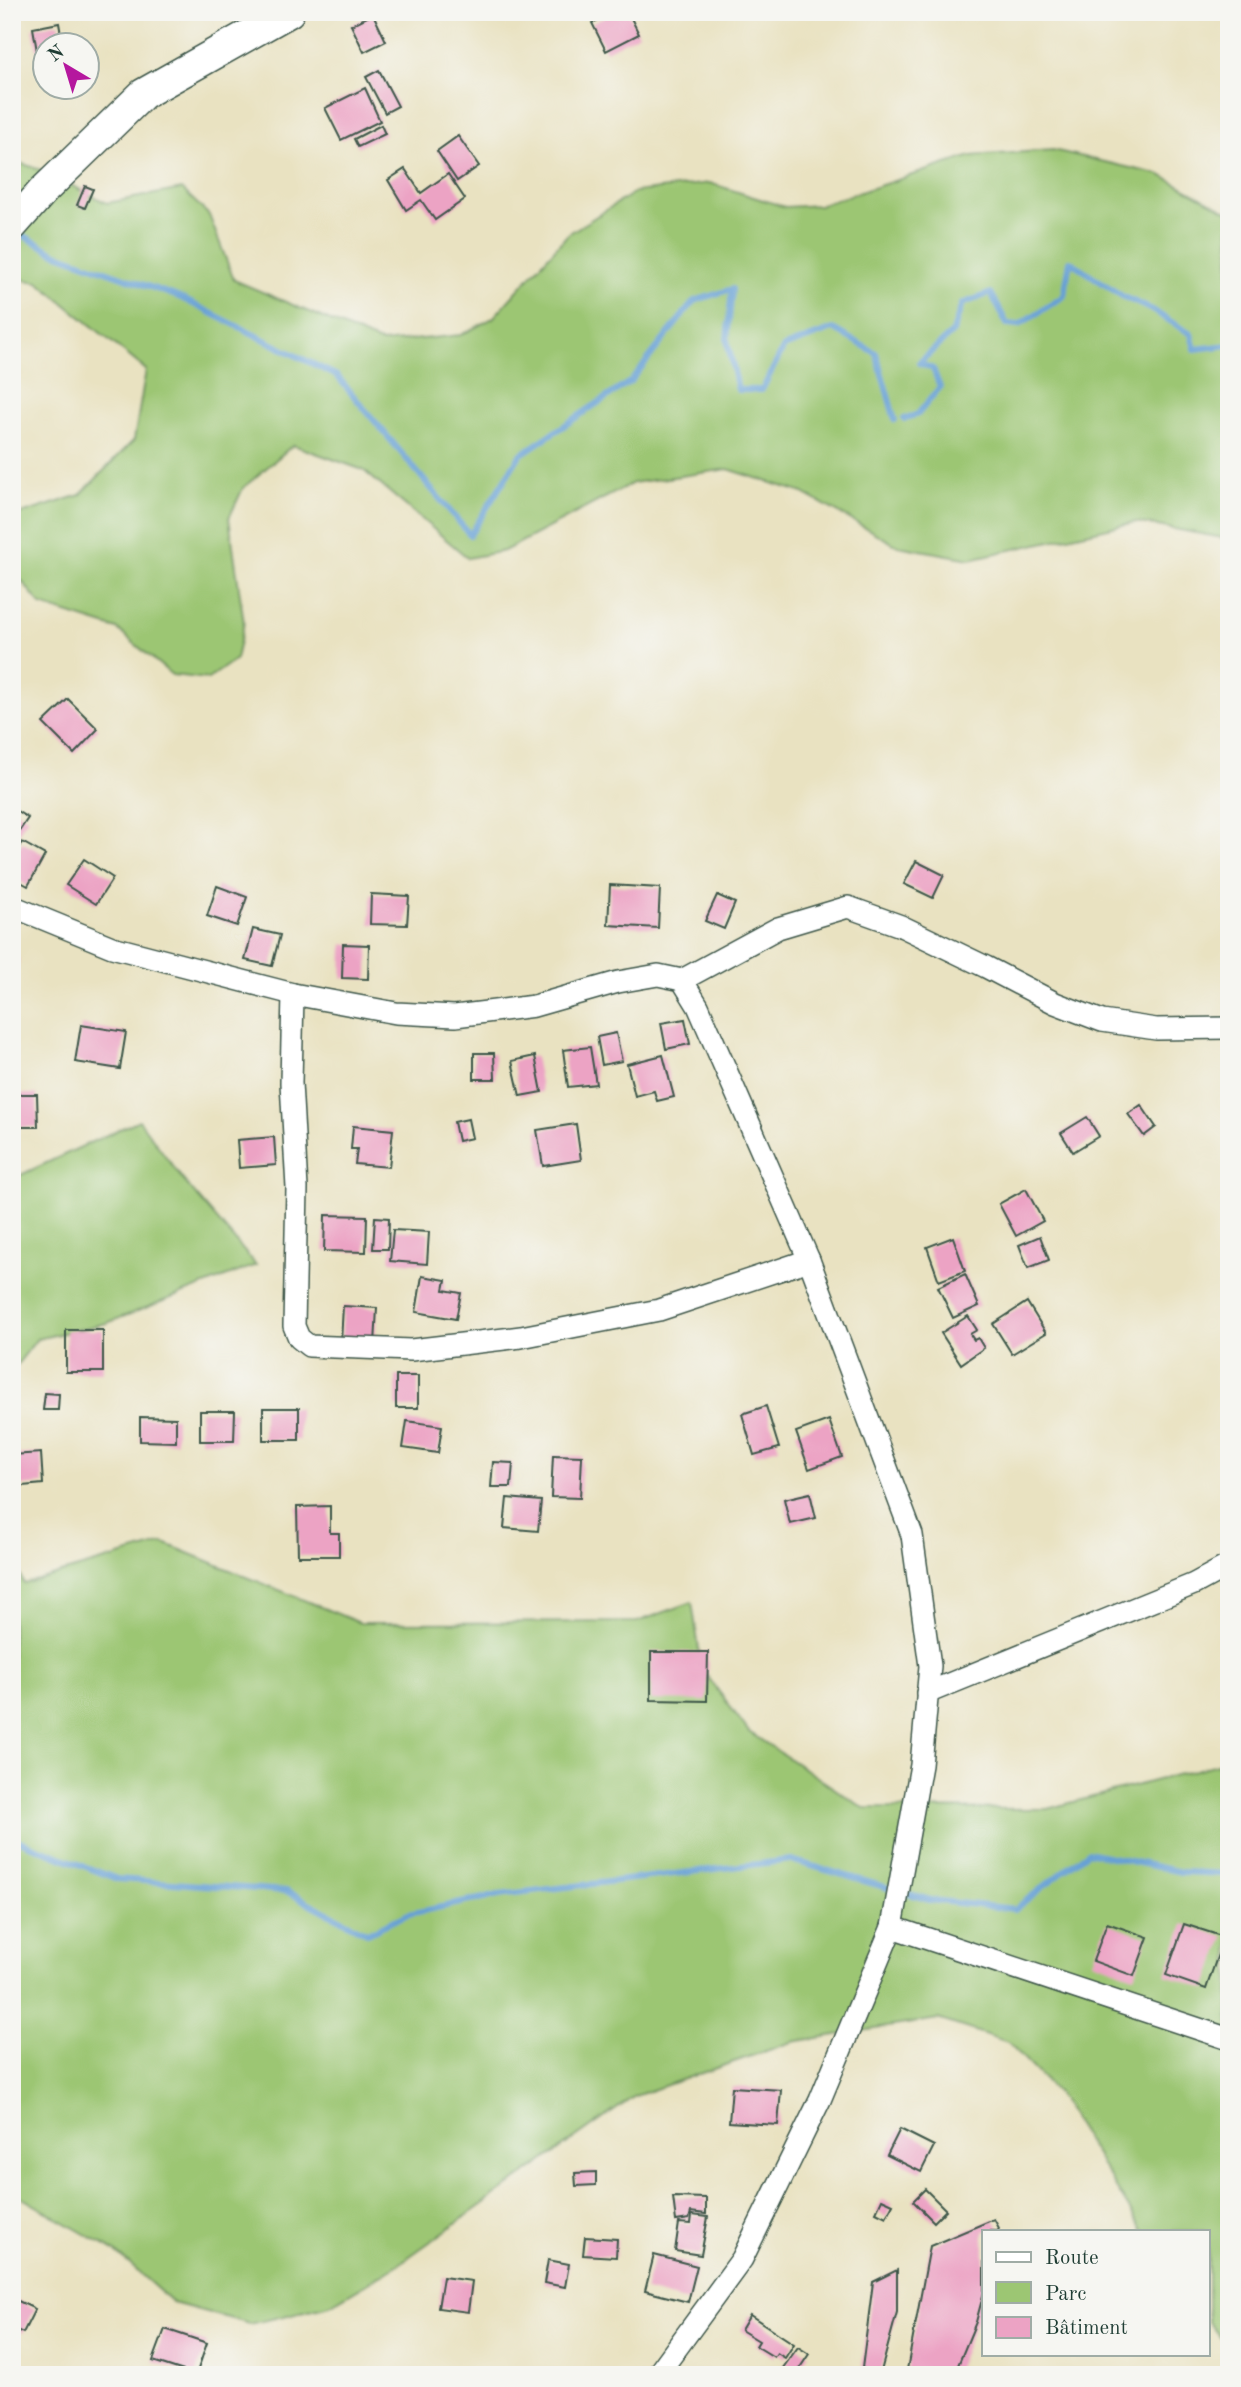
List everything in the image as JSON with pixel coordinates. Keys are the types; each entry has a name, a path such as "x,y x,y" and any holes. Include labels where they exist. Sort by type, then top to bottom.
{"street":[{"path":"12,226 43,191 143,94 289,12"},
{"path":"12,906 112,947 293,994 396,1013 455,1016 534,1006 618,982 658,975 682,980 778,928 848,906 901,926 1055,1003 1102,1021 1156,1029 1229,1028"},
{"path":"661,2374 742,2259 820,2100 892,1927 921,1765 930,1666 912,1535 808,1260 698,1006 682,980"},
{"path":"293,994 291,1083 297,1188 294,1325 299,1338 309,1346 411,1350 521,1337 659,1310 808,1260"},
{"path":"927,1693 1194,1584 1229,1565"},
{"path":"892,1927 1229,2039"}],"green space":[{"path":"1053,150 1161,175 1229,212 1229,539 1135,522 970,559 898,546 803,493 728,469 633,483 504,551 468,558 363,470 293,445 243,488 229,518 244,623 236,659 208,679 172,675 117,629 41,605 12,569 12,517 80,495 134,440 146,370 38,282 12,278 12,161 36,168 107,203 182,189 209,215 234,280 382,343 461,335 493,318 568,234 635,192 710,183 785,207 820,205 971,156"},
{"path":"139,1120 183,1180 256,1265 107,1323 37,1339 12,1371 12,1179"},
{"path":"164,1543 360,1623 637,1622 692,1602 702,1669 749,1732 864,1808 1047,1809 1229,1761 1229,2348 1210,2324 1210,2230 1142,2230 1057,2093 1008,2042 938,2019 792,2042 635,2096 396,2266 330,2305 250,2324 173,2303 116,2252 12,2192 12,1557 24,1584"}],"building":[{"path":"614,12 628,12 639,34 606,51 592,23"},
{"path":"373,14 386,41 364,52 351,25"},
{"path":"59,23 61,32 34,32 33,28"},
{"path":"379,70 398,106 385,113 366,77"},
{"path":"365,88 380,121 341,140 325,108"},
{"path":"381,125 385,134 358,147 354,139"},
{"path":"458,136 479,166 457,181 437,151"},
{"path":"405,169 421,193 448,174 465,199 435,220 421,200 406,210 388,180"},
{"path":"85,186 93,189 85,208 77,205"},
{"path":"68,699 98,729 74,754 43,723"},
{"path":"12,808 28,818 12,842"},
{"path":"22,842 45,855 28,886 12,877 12,859"},
{"path":"84,859 113,878 96,904 66,885"},
{"path":"916,861 944,875 933,898 904,884"},
{"path":"610,885 660,888 658,928 608,925"},
{"path":"217,886 247,897 237,926 207,916"},
{"path":"371,894 409,896 407,925 370,924"},
{"path":"717,895 735,903 724,929 705,921"},
{"path":"253,929 280,935 272,966 245,960"},
{"path":"343,944 369,945 368,979 342,978"},
{"path":"12,957 19,958 14,995 12,995"},
{"path":"685,1019 690,1044 666,1049 661,1023"},
{"path":"81,1025 126,1032 120,1069 75,1062"},
{"path":"616,1033 622,1061 602,1065 597,1037"},
{"path":"590,1047 596,1084 568,1087 563,1050"},
{"path":"474,1053 494,1053 495,1079 474,1079"},
{"path":"663,1055 674,1097 657,1101 654,1091 635,1096 627,1064"},
{"path":"535,1056 542,1092 520,1096 512,1061"},
{"path":"17,1094 37,1094 38,1127 17,1127"},
{"path":"1141,1105 1156,1127 1144,1136 1128,1114"},
{"path":"1087,1117 1099,1136 1073,1152 1061,1133"},
{"path":"468,1119 472,1138 458,1141 454,1122"},
{"path":"576,1124 581,1160 543,1166 537,1130"},
{"path":"353,1126 393,1130 389,1167 355,1164 357,1149 351,1149"},
{"path":"274,1137 276,1165 239,1168 237,1140"},
{"path":"1026,1189 1043,1221 1016,1236 999,1204"},
{"path":"325,1215 367,1216 366,1252 324,1251"},
{"path":"375,1217 389,1218 388,1249 373,1249"},
{"path":"393,1230 429,1232 427,1264 390,1261"},
{"path":"1040,1236 1049,1260 1028,1268 1019,1245"},
{"path":"953,1237 965,1271 939,1281 927,1247"},
{"path":"965,1274 979,1306 953,1318 938,1287"},
{"path":"422,1276 446,1280 444,1290 461,1293 456,1319 416,1312"},
{"path":"1027,1302 1046,1333 1012,1354 993,1324"},
{"path":"343,1306 377,1308 375,1344 341,1342"},
{"path":"968,1316 977,1330 970,1334 974,1340 978,1338 984,1348 961,1364 941,1333"},
{"path":"66,1330 103,1330 103,1372 66,1372"},
{"path":"396,1376 418,1376 418,1408 396,1408"},
{"path":"45,1393 59,1394 58,1410 43,1410"},
{"path":"766,1406 779,1448 754,1455 742,1414"},
{"path":"263,1408 299,1408 299,1440 263,1440"},
{"path":"200,1411 235,1411 234,1441 200,1441"},
{"path":"140,1417 176,1418 176,1442 140,1441"},
{"path":"829,1420 842,1457 809,1469 796,1432"},
{"path":"407,1421 442,1426 438,1453 403,1448"},
{"path":"41,1453 43,1484 12,1487 12,1455"},
{"path":"553,1455 582,1456 580,1498 551,1497"},
{"path":"493,1462 513,1463 511,1487 491,1487"},
{"path":"810,1493 816,1518 790,1524 784,1499"},
{"path":"507,1498 541,1501 538,1531 504,1528"},
{"path":"330,1506 330,1533 339,1533 339,1556 298,1556 297,1507"},
{"path":"651,1652 708,1652 707,1701 651,1700"},
{"path":"1107,1923 1148,1937 1134,1976 1093,1961"},
{"path":"1184,1924 1224,1937 1206,1989 1166,1975"},
{"path":"732,2087 781,2090 778,2125 729,2122"},
{"path":"900,2129 934,2146 921,2172 887,2155"},
{"path":"596,2172 596,2185 576,2186 575,2173"},
{"path":"925,2189 946,2210 934,2222 913,2201"},
{"path":"673,2197 706,2198 706,2214 691,2212 689,2219 676,2221"},
{"path":"882,2199 893,2204 886,2217 876,2212"},
{"path":"692,2215 708,2217 701,2255 675,2251 679,2223 691,2224"},
{"path":"994,2219 999,2228 982,2230 982,2300 976,2322 954,2375 906,2375 930,2246"},
{"path":"585,2237 617,2239 616,2257 583,2255"},
{"path":"654,2255 697,2266 688,2302 645,2291"},
{"path":"548,2260 569,2264 565,2287 544,2283"},
{"path":"897,2270 897,2312 880,2375 862,2368 873,2282"},
{"path":"443,2277 472,2281 468,2312 438,2308"},
{"path":"12,2298 35,2309 23,2333 12,2328"},
{"path":"750,2315 794,2344 785,2358 777,2353 774,2357 756,2346 759,2341 741,2330"},
{"path":"165,2329 207,2343 196,2375 153,2361"},
{"path":"798,2347 809,2354 795,2375 784,2375 780,2372"}],"waterway":[{"path":"17,232 55,253 181,298 337,376 470,535 520,455 631,381 694,301 732,289 727,340 738,390 762,390 784,347 833,329 876,353 895,420"},
{"path":"904,419 918,414 940,387 933,369 919,363 953,332 962,304 991,293 1007,324 1019,325 1064,296 1070,261 1122,296 1152,310 1191,334 1195,349 1229,345"},
{"path":"12,1838 117,1879 286,1891 367,1933 408,1914 499,1895 791,1860 930,1900 1015,1909 1088,1852 1181,1872 1229,1874"}]}
